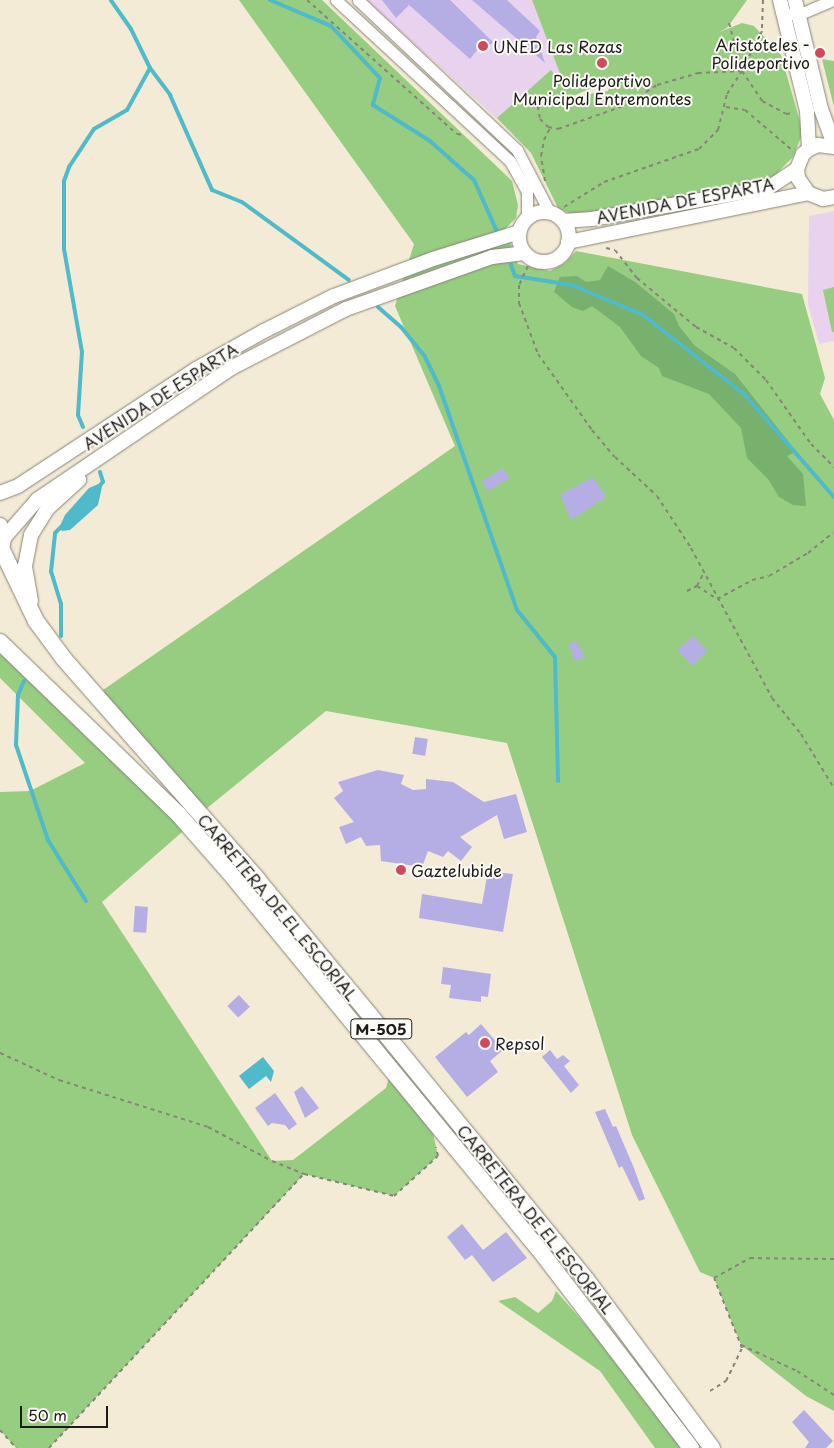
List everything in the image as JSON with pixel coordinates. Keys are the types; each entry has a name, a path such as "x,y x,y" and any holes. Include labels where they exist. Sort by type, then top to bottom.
{"highway":[{"name":"CARRETERA DE EL ESCORIAL","path":"1,543 36,621 138,746 257,879 580,1271 712,1448"},
{"name":"CARRETERA DE EL ESCORIAL","path":"0,642 179,815 223,866 538,1248 691,1448"}],"main road":[{"path":"780,0 785,14 807,112 798,178 808,193 823,199 834,196"},
{"path":"795,0 800,14 821,109 834,145 818,145 802,158"},
{"name":"AVENIDA DE ESPARTA","path":"556,216 768,188 802,158"},
{"name":"AVENIDA DE ESPARTA","path":"568,242 594,235 770,203 808,193"},
{"path":"534,214 556,216 568,242 558,258 544,262 528,256 519,232 527,219 534,214"},
{"name":"AVENIDA DE ESPARTA","path":"0,493 18,486 196,369 264,331 334,296 433,259 519,232"},
{"name":"AVENIDA DE ESPARTA","path":"1,543 38,499 143,426 233,367 346,309 492,257 528,256"},
{"path":"36,621 25,566 27,549 37,522 59,497 143,426"}],"street":[{"path":"336,0 510,160 527,192 527,219"},
{"path":"358,0 517,150 556,216"},
{"path":"785,14 800,14 833,0"}],"path":[{"path":"306,0 457,134 486,137"},
{"path":"556,216 604,182 699,148 718,130 726,107 727,94 742,71 762,31 763,0"},
{"path":"729,23 742,71 762,101 786,114 807,112"},
{"path":"536,98 537,114 550,128 562,128 626,105 658,85 698,73 742,71"},
{"path":"726,107 745,110 802,158"},
{"path":"541,192 546,178 541,156 550,128"},
{"path":"594,235 606,249 615,250 636,278 696,327 734,348 766,380 811,444 834,467"},
{"path":"528,256 519,284 519,302 538,354 604,444 658,496 691,548 717,599 744,642 772,698 801,734 834,788"},
{"path":"717,599 752,580 770,576 808,553 834,532"},
{"path":"687,591 697,586 704,574"},
{"path":"697,586 717,599"},
{"path":"0,1052 59,1080 208,1127 272,1161 304,1174 394,1196 438,1156 435,1141"},
{"path":"49,1448 304,1174"},
{"path":"834,1259 750,1258 714,1278 741,1345 797,1371 834,1396"},
{"path":"710,1391 726,1381 741,1345"},
{"path":"0,1430 16,1448"}],"shaded area":[{"name":"UNED Las Rozas","path":"366,0 532,0 567,92 503,124"},
{"path":"834,211 834,341 819,344 808,304 809,216"}],"green space":[{"path":"239,0 322,0 512,181 518,205 516,218 505,229 518,264 550,271 565,263 576,251 802,294 825,378 820,394 834,420 834,1411 806,1396 741,1345 714,1278 700,1272 632,1135 507,743 326,711 206,809 138,746 103,690 455,446 395,306 414,244"},
{"path":"532,0 747,0 727,28 717,33 742,23 754,26 781,55 803,132 793,157 770,180 587,214 569,213 558,208 531,153 497,118 551,70 567,92","holes":["612,79 608,91 572,97"]},
{"path":"822,59 834,61 834,107"},
{"path":"608,266 635,282 674,314 679,326 695,346 735,374 792,446 793,453 787,456 803,474 806,506 793,505 779,497 768,479 747,458 741,428 709,394 662,376 659,368 641,356 620,327 592,306 583,311 572,307 554,292 560,277 577,276 586,282 600,280"},
{"path":"834,287 834,332 832,332 823,290"},
{"path":"0,642 189,826 102,902 272,1161 293,1160 386,1088 391,1070 433,1133 438,1156 394,1196 304,1174 49,1448 16,1448 0,1430 0,792 30,791 85,763 0,678"},
{"path":"556,1291 681,1434 691,1448 655,1448 600,1371 498,1301 515,1297 538,1313 552,1301"}],"water":[{"path":"103,482 98,505 70,530 62,531 59,528 65,515 89,488"},
{"path":"263,1057 274,1071 271,1082 266,1076 249,1089 239,1076"}],"building":[{"path":"382,0 450,0 493,42 483,53 478,49 470,59 409,5 396,18"},
{"path":"472,0 507,0 540,31 536,37 545,63"},
{"path":"503,468 509,478 488,491 482,481"},
{"path":"593,477 606,497 571,520 560,495"},
{"path":"693,636 707,651 692,666 678,650"},
{"path":"576,641 585,657 575,661 568,644"},
{"path":"415,737 428,739 425,756 412,754"},
{"path":"378,770 404,775 401,784 413,790 426,789 426,779 453,782 484,802 516,794 527,832 504,839 497,815 460,837 472,847 461,861 448,851 443,857 428,851 422,867 381,861 380,845 366,846 361,837 346,844 339,827 354,822 334,798 343,791 338,782"},
{"path":"488,871 513,874 503,932 419,918 422,894 482,904"},
{"path":"135,906 148,907 146,933 133,932"},
{"path":"443,967 491,974 488,997 481,996 481,1002 449,998 451,985 441,984"},
{"path":"239,995 250,1007 238,1018 227,1006"},
{"path":"481,1024 503,1050 490,1061 498,1072 467,1097 435,1057 466,1032 469,1035"},
{"path":"550,1050 557,1059 563,1055 570,1061 564,1066 579,1085 571,1093 542,1057"},
{"path":"302,1086 319,1108 305,1118 294,1092"},
{"path":"275,1093 297,1124 289,1130 285,1125 272,1123 268,1126 255,1108"},
{"path":"605,1109 613,1127 616,1126 645,1199 639,1201 622,1166 619,1168 595,1112"},
{"path":"462,1224 483,1250 506,1232 527,1258 493,1282 472,1255 465,1260 447,1237"},
{"path":"804,1410 833,1441 826,1448 805,1448 809,1442 792,1422"}],"waterway":[{"path":"83,427 78,415 82,352 64,249 64,181 69,167 94,129 127,110 150,68 131,29 111,0"},
{"path":"270,0 331,26 380,78 373,105 430,141 474,180 498,234"},
{"path":"150,68 170,95 212,190 242,202 349,280"},
{"path":"511,265 515,276 572,285 643,315 745,395 834,497"},
{"path":"378,307 401,327 425,357 439,386 517,610 555,657 558,781"},
{"path":"100,472 103,482 101,484"},
{"path":"61,636 61,604 51,572 55,533 62,526"},
{"path":"24,681 18,695 16,745 48,840 86,901"}],"place":[{"name":"UNED Las Rozas","path":"483,46"},
{"name":"Aristóteles - Polideportivo","path":"820,53"},
{"name":"Polideportivo Municipal Entremontes","path":"602,63"},
{"name":"Gaztelubide","path":"401,870"},
{"name":"Repsol","path":"485,1043"}]}
